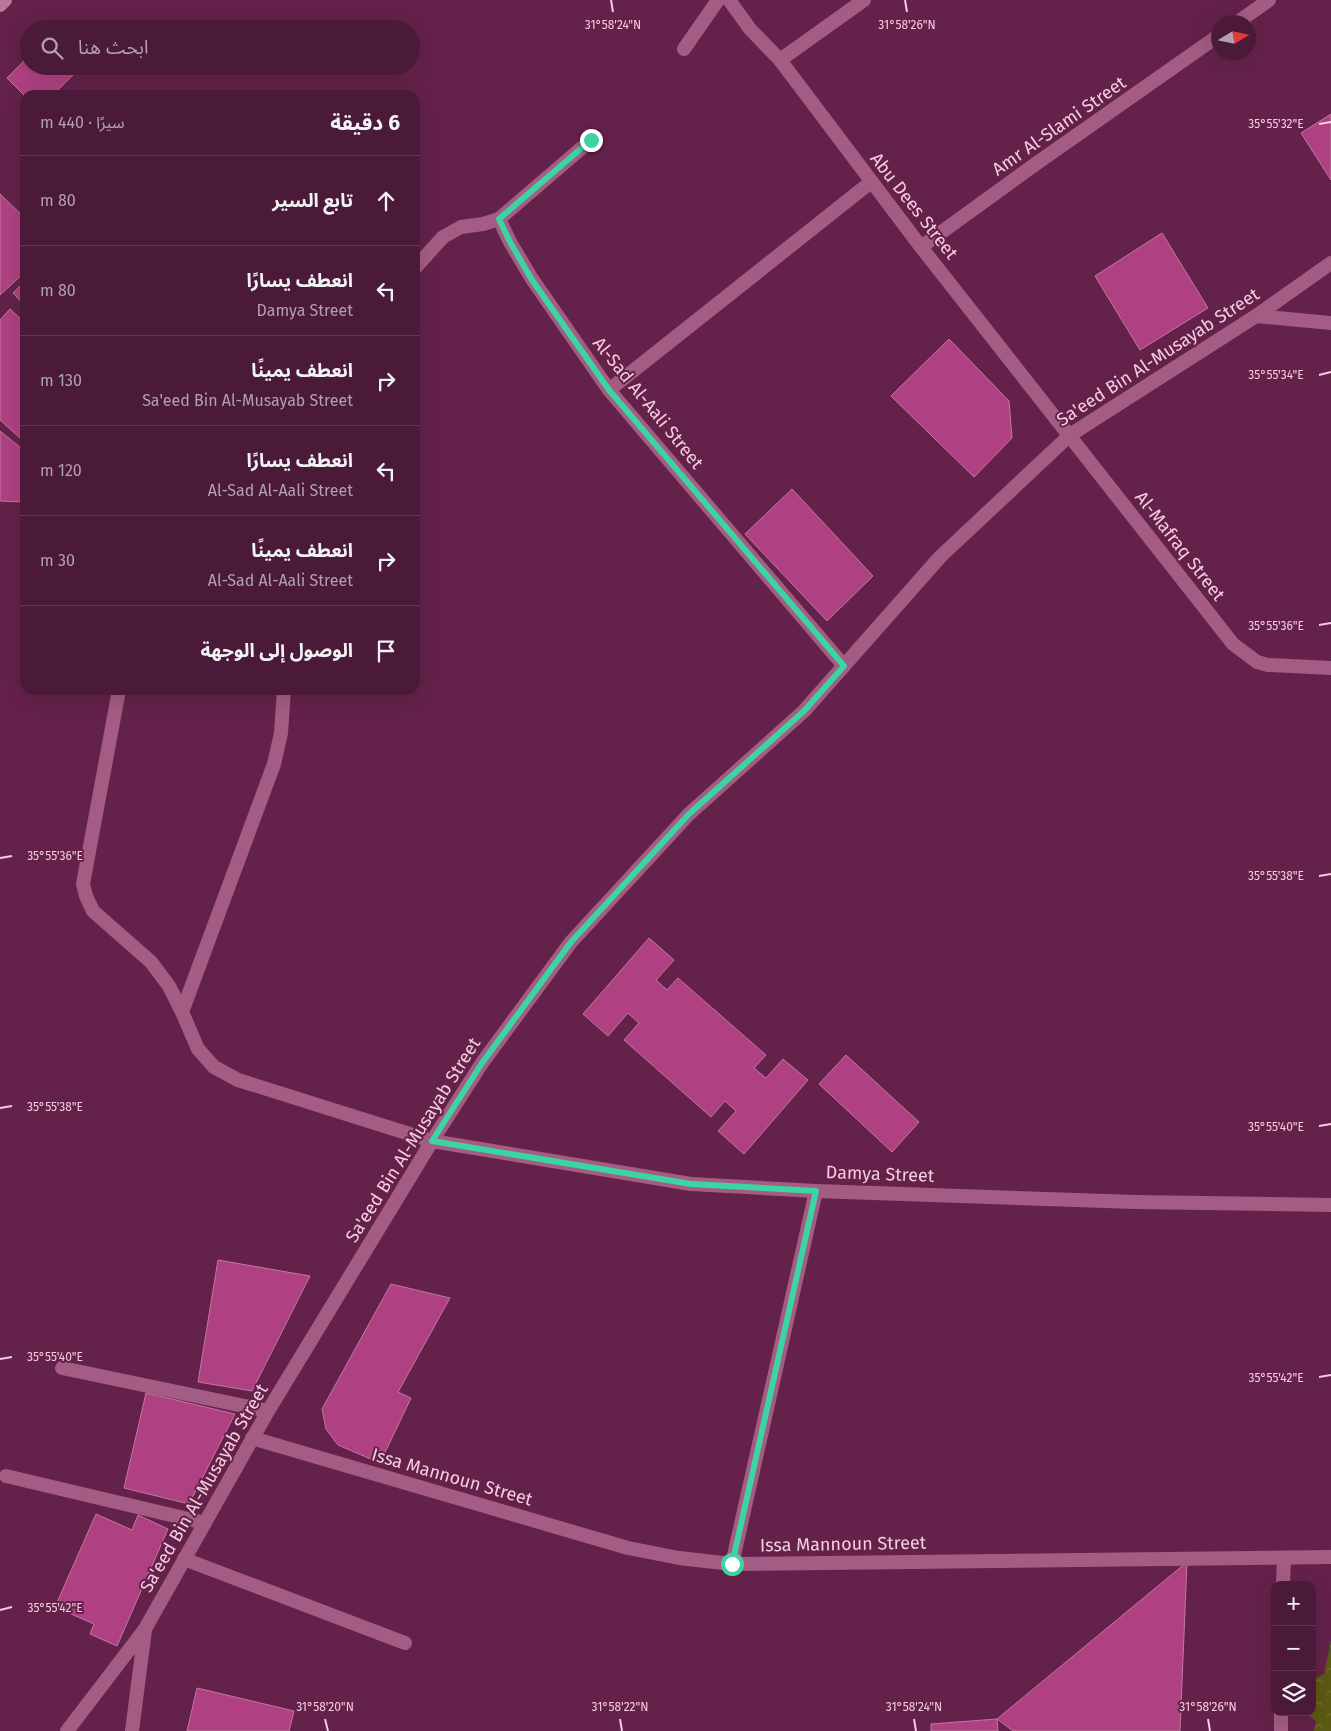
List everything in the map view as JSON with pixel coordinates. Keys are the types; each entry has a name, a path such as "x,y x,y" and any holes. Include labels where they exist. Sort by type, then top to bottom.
{"highway":[{"path":"0,5 5,0"}],"street":[{"path":"684,49 718,0"},
{"name":"Abu Dees Street","path":"729,0 750,30 780,60 921,247 1070,435"},
{"path":"780,60 864,0"},
{"path":"1248,15 1269,0"},
{"name":"Amr Al-Slami Street","path":"921,247 1211,41"},
{"path":"420,262 443,236 461,227 483,224 499,219 591,140"},
{"path":"609,390 871,182"},
{"name":"Al-Sad Al-Aali Street","path":"499,219 532,280 609,390 844,666"},
{"name":"Sa'eed Bin Al-Musayab Street","path":"67,1731 146,1629 252,1438 432,1141 482,1063 571,942 689,814 804,711 940,557 1070,435 1256,316 1331,263"},
{"path":"1256,316 1331,323"},
{"name":"Al-Mafraq Street","path":"1070,435 1232,644 1257,662 1268,665 1331,668"},
{"name":"Damya Street","path":"118,695 83,884 86,896 93,910 151,962 169,986 198,1049 214,1067 238,1080 432,1141 691,1184 816,1191 1125,1202 1331,1205"},
{"path":"182,1012 274,764 281,733 284,695"},
{"path":"732,1564 816,1191"},
{"path":"62,1368 268,1411"},
{"name":"Issa Mannoun Street","path":"252,1438 628,1548 679,1558 732,1564 1331,1557"},
{"path":"6,1476 205,1523"},
{"path":"1283,1581 1284,1558"},
{"path":"184,1559 405,1643"},
{"name":"Sa'eed Bin Al-Musayab Street","path":"132,1731 146,1629"},
{"path":"1281,1716 1281,1731"}],"green space":[{"path":"1331,1640 1331,1731 1314,1731 1316,1721 1310,1716 1316,1716 1316,1678 1324,1674"}],"building":[{"path":"20,65 20,75 73,75 58,90 20,91 7,78"},
{"path":"1331,114 1331,180 1301,133"},
{"path":"0,194 20,213 20,277 0,295"},
{"path":"1162,233 1208,308 1140,350 1095,276"},
{"path":"20,286 20,301 13,293"},
{"path":"10,309 20,318 20,438 0,420 0,320"},
{"path":"949,339 1009,401 1012,438 974,477 891,396"},
{"path":"0,431 20,447 20,502 0,501"},
{"path":"792,489 873,576 827,621 745,534"},
{"path":"649,938 674,960 656,980 667,990 678,978 766,1055 754,1068 766,1078 783,1059 808,1080 744,1154 718,1131 736,1111 725,1101 711,1117 624,1040 639,1023 628,1013 608,1036 583,1014"},
{"path":"846,1055 919,1122 892,1152 819,1084"},
{"path":"218,1260 310,1276 252,1391 198,1382"},
{"path":"391,1284 450,1298 398,1392 411,1398 380,1463 338,1445 326,1429 322,1409"},
{"path":"146,1393 235,1414 189,1504 124,1488"},
{"path":"96,1514 132,1530 138,1515 168,1529 117,1646 90,1634 94,1624 55,1607"},
{"path":"1187,1562 1180,1731 1013,1731 997,1719"},
{"path":"197,1688 294,1711 289,1731 187,1731"},
{"path":"997,1719 998,1731 931,1731 931,1724"}],"route":[{"path":"591,140 499,219 510,242 532,280 609,390 844,666 804,711 689,814 571,942 482,1063 432,1141 691,1184 816,1191 732,1564"}]}
